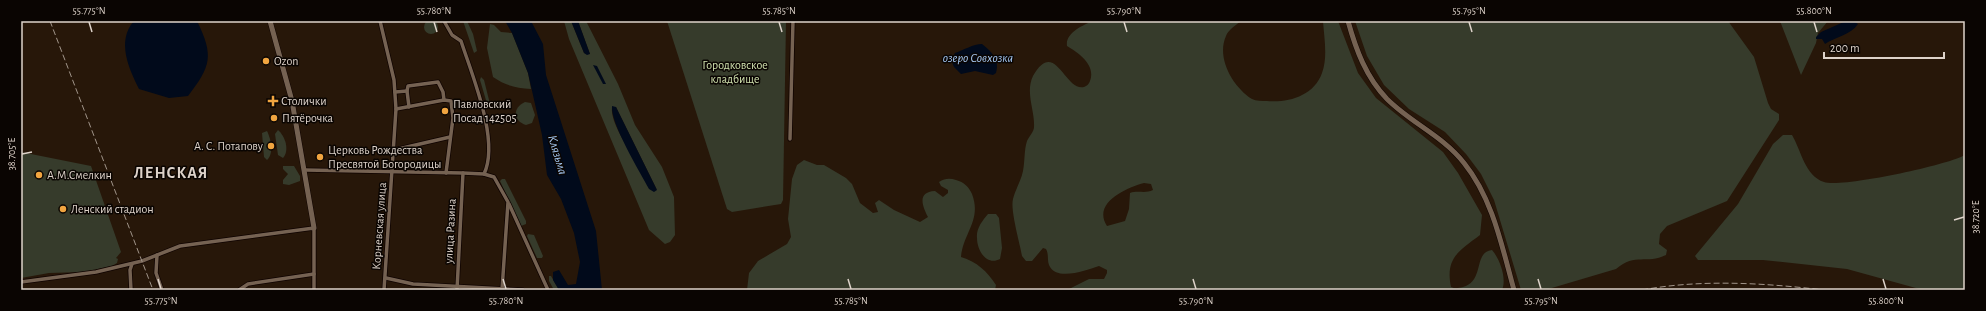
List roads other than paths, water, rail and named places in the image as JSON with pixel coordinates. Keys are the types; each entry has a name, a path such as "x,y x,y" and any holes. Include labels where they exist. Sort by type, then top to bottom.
{"street":[{"path":"270,21 292,101 305,170 314,228 314,290"},
{"name":"Корневская улица","path":"380,21 395,92 396,109 386,278 384,290"},
{"path":"444,21 448,29 461,42 486,120 489,155 487,168 484,174"},
{"path":"790,139 792,21"},
{"path":"1348,21 1358,55 1375,85 1388,99 1450,146 1476,180 1486,198 1495,224 1514,290"},
{"path":"409,107 407,91 408,86 438,82 443,92 444,100"},
{"path":"395,92 407,91"},
{"path":"396,109 444,100 451,101 453,107 453,118 446,172"},
{"path":"394,150 450,137"},
{"path":"305,170 446,172 484,174 494,177 508,202 548,290"},
{"name":"улица Разина","path":"457,288 463,173"},
{"path":"502,289 508,202"},
{"path":"21,282 96,272 132,264 180,246 314,228"},
{"path":"157,255 156,273 162,290"},
{"path":"131,290 130,270 132,264"},
{"path":"239,290 248,284 314,274"},
{"path":"386,278 413,284 457,288 523,290"}],"water":[{"path":"134,21 197,21 206,43 208,60 202,77 188,96 169,98 139,89 128,64 125,46 126,37"},
{"name":"Клязьма","path":"505,21 531,21 543,44 546,75 596,231 602,290 559,290 553,280 553,272 559,270 568,285 576,284 580,262 574,233 561,199 547,175 542,135 528,73 512,33"},
{"path":"571,21 578,21 590,54 587,55 584,53"},
{"path":"1846,21 1855,22 1858,24 1851,31 1825,44 1822,39 1816,39 1821,32"},
{"name":"озеро Совхозка","path":"982,44 989,50 996,60 996,73 993,75 975,71 961,74 954,67 951,60 955,53 972,46"},
{"path":"593,65 597,66 606,84 603,84"},
{"path":"612,106 616,107 657,190 654,192 649,189 626,148 616,124"}],"railway":[{"path":"50,21 153,290"},
{"path":"1642,290 1687,284 1710,283 1756,284 1824,290"}],"place":[{"name":"Ozon","path":"266,61"},
{"name":"Столички","path":"273,101"},
{"name":"Павловский Посад 142505","path":"445,111"},
{"name":"Пятёрочка","path":"274,118"},
{"name":"А. С. Потапову","path":"271,146"},
{"name":"Церковь Рождества Пресвятой Богородицы","path":"320,157"},
{"name":"А.М.Смелкин","path":"39,175"},
{"name":"Ленский стадион","path":"63,209"}],"district":[{"name":"ЛЕНСКАЯ","path":"171,173"}],"park label":[{"name":"Городковское кладбище","path":"735,72"}]}
